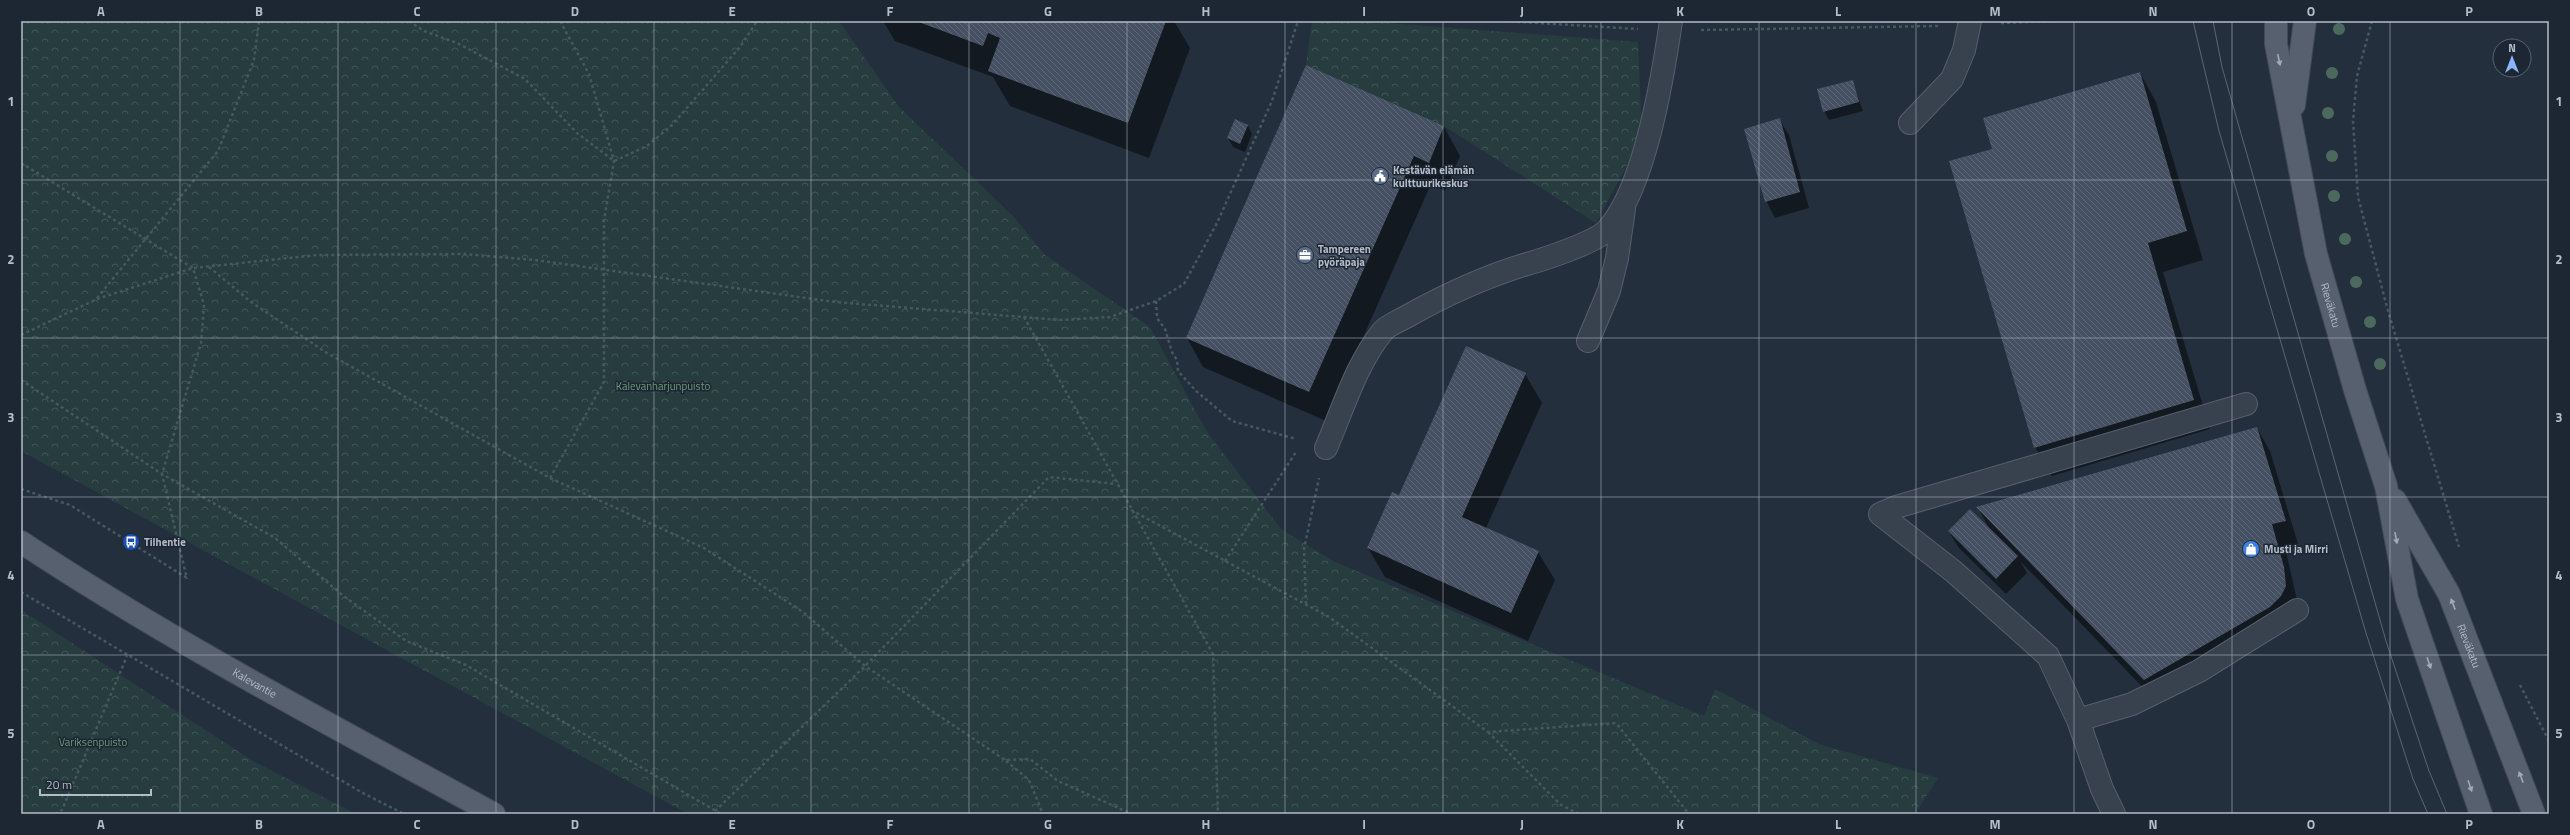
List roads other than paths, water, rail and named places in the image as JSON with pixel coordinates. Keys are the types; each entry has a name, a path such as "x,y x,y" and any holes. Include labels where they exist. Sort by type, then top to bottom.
{"main road":[{"name":"Rieväkatu","path":"2276,21 2276,44 2316,254 2354,390 2386,486 2407,599 2481,814"},
{"name":"Rieväkatu","path":"2292,122 2304,21"},
{"name":"Rieväkatu","path":"2386,486 2449,594 2534,814"},
{"name":"Kalevantie","path":"21,542 75,578 313,715 494,814"}],"lane":[{"path":"1910,123 1952,79 1964,50 1969,23"},
{"path":"1588,341 1609,291 1618,258 1624,207 1638,171 1652,121 1664,73 1670,26"},
{"path":"1326,448 1359,369 1384,330 1429,304 1487,276 1559,255 1606,231 1624,207"},
{"path":"2114,814 2102,789 2078,720 2048,656 1953,571 1880,514 1903,505 2246,404"},
{"path":"2078,720 2138,701 2199,671 2297,610"}],"tram line":[{"path":"2193,21 2219,131 2366,633 2413,779 2428,814"},
{"path":"2213,21 2222,67 2386,641 2429,771 2447,814"}],"place":[{"name":"Kestävän elämän kulttuurikeskus","path":"1380,176"},
{"name":"Tampereen pyöräpaja","path":"1305,255"},
{"name":"Tilhentie","path":"131,542"},
{"name":"Musti ja Mirri","path":"2251,549"}],"park label":[{"name":"Kalevanharjunpuisto","path":"663,386"},
{"name":"Variksenpuisto","path":"93,742"}]}
